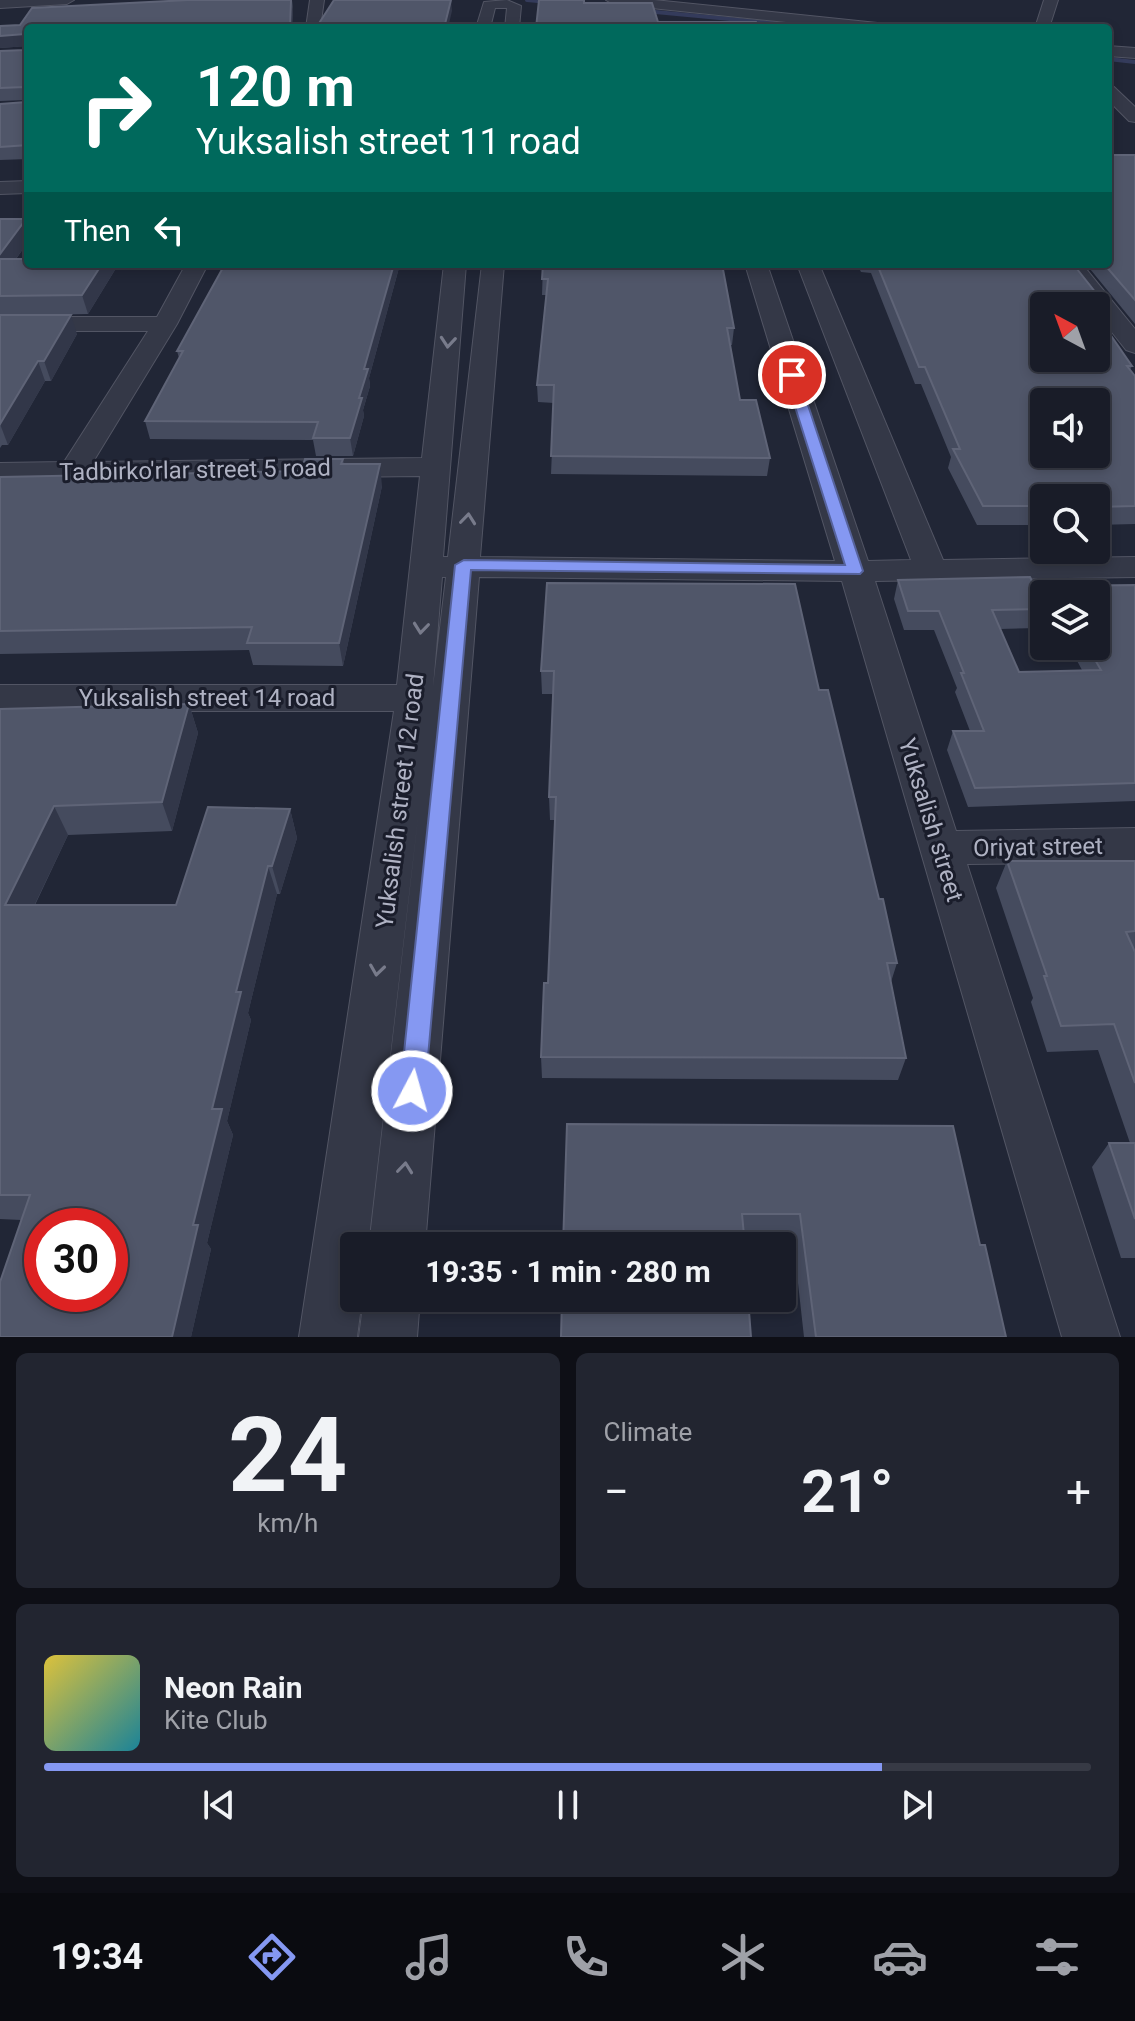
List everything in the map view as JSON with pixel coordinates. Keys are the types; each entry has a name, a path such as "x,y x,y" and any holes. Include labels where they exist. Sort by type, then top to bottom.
{"street":[{"path":"0,4 67,0"},
{"path":"314,24 317,0"},
{"path":"613,0 846,24"},
{"path":"716,11 728,0"},
{"path":"1043,24 1051,0"},
{"path":"484,24 489,5 505,3 514,6 512,24"},
{"path":"868,24 883,9"},
{"path":"1112,51 1135,53"},
{"path":"1112,96 1131,121"},
{"path":"0,188 24,187"},
{"path":"73,471 165,324 195,268"},
{"name":"Yuksalish street 12 road","path":"398,1232 445,566 437,467 455,268"},
{"name":"Yuksalish street 12 road","path":"328,1337 414,698 445,566 492,268"},
{"name":"Yuksalish street","path":"757,268 855,571 1091,1337"},
{"path":"810,268 931,570"},
{"path":"1073,268 1135,345"},
{"path":"0,324 165,324"},
{"name":"Tadbirko'rlar street 5 road","path":"0,472 437,467"},
{"path":"445,566 855,571 1135,567"},
{"name":"Yuksalish street 14 road","path":"0,698 414,698"},
{"name":"Oriyat street","path":"940,848 1135,845"},
{"path":"388,1337 391,1312"}],"building":[{"path":"188,0 291,0 290,24 24,24 24,34 0,36 0,26 20,25 32,8"},
{"path":"334,0 451,0 445,24 319,24"},
{"path":"539,0 584,0 584,3 652,3 658,22 757,24 536,24"},
{"path":"24,50 24,87 0,88 0,51"},
{"path":"24,102 24,145 0,147 0,104"},
{"path":"1112,155 1135,155 1135,300 1107,268 1112,268"},
{"path":"0,219 24,219 24,222 0,254"},
{"path":"0,259 24,259 24,268 99,268 82,295 0,296"},
{"path":"223,268 393,268 364,369 368,369 350,438 313,438 318,422 145,421 183,351 177,351"},
{"path":"543,268 723,268 734,328 727,328 740,400 756,400 770,458 551,456 554,385 537,385 548,279 542,279"},
{"path":"879,268 1076,268 1095,292 1030,292 1030,372 1110,372 1110,334 1132,366 1127,366 1135,376 1135,506 1110,507 1110,484 1030,484 1030,506 983,506 953,449 960,449 925,367 919,367"},
{"path":"0,315 71,315 44,361 38,361 0,424"},
{"path":"305,459 343,459 341,464 380,464 339,643 247,643 252,627 0,631 0,477 301,471"},
{"path":"1030,577 1030,609 992,610 1019,672 1101,670 1095,660 1110,660 1110,585 1135,585 1135,783 975,788 953,731 984,731 961,673 964,673 939,611 908,611 898,580"},
{"path":"547,583 795,584 819,690 828,690 879,899 883,899 897,963 887,963 906,1058 541,1057 544,983 548,983 556,797 549,797 554,671 541,671"},
{"path":"189,704 162,802 54,806 5,905 176,905 208,807 290,809 272,866 268,866 236,992 241,992 212,1109 222,1109 193,1225 198,1225 172,1337 0,1337 0,1282 24,1212 24,1312 128,1312 128,1208 26,1208 30,1195 0,1195 0,709"},
{"path":"1007,861 1135,861 1135,931 1126,932 1135,952 1135,1083 1114,1024 1061,1026"},
{"path":"567,1124 953,1126 980,1245 985,1245 1006,1337 816,1337 800,1214 742,1214 744,1232 563,1232"},
{"path":"1109,1143 1135,1143 1135,1219"},
{"path":"562,1312 749,1312 751,1337 561,1337"}],"waterway":[{"path":"527,0 549,2"},
{"path":"645,11 783,24"},
{"path":"1112,59 1135,62"}],"route":[{"path":"412,1091 464,565 855,571 792,375"}]}
